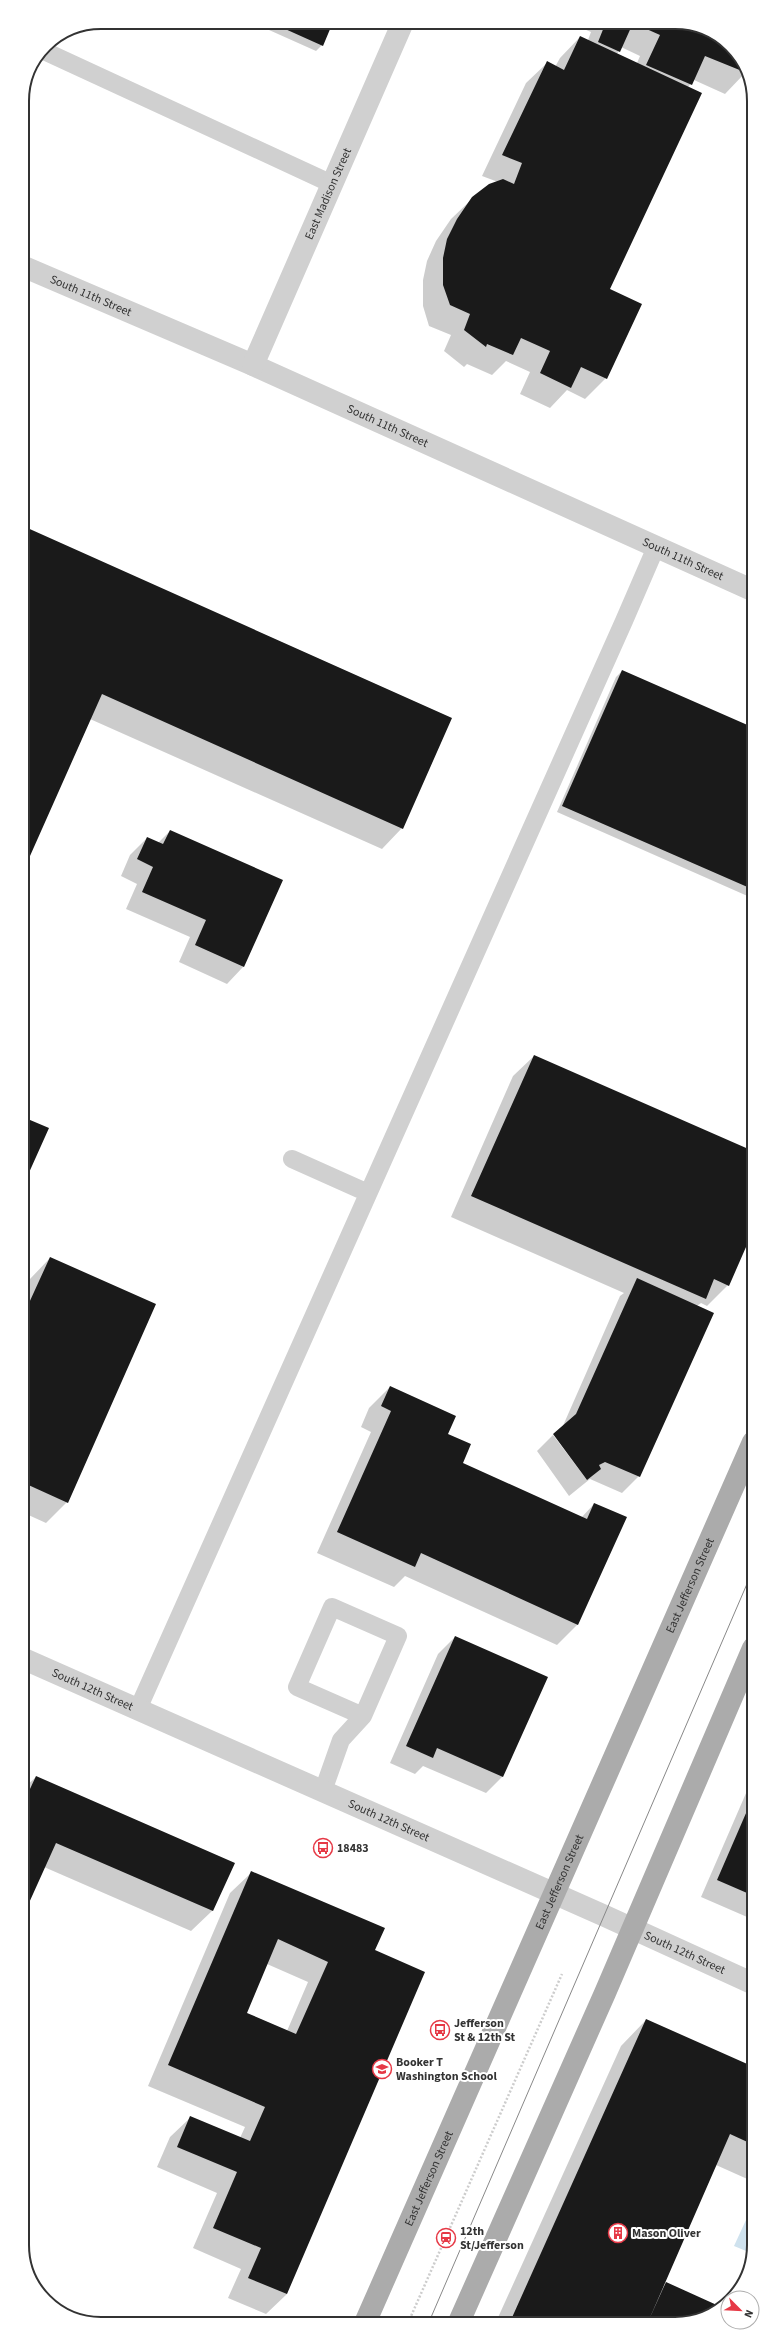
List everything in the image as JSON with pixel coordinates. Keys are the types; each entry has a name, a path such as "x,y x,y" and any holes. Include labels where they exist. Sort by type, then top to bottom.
{"main road":[{"name":"East Jefferson Street","path":"368,2317 553,1893 747,1456"},
{"path":"461,2317 634,1928 747,1662"}],"street":[{"name":"East Madison Street","path":"253,365 400,29"},
{"name":"South 11th Street","path":"29,269 253,365 747,588"},
{"name":"South 12th Street","path":"29,1661 634,1928 747,1981"}],"lane":[{"path":"47,53 332,184"},
{"path":"138,1709 621,629 656,547"},
{"path":"292,1159 368,1194"},
{"path":"323,1791 341,1740 362,1716 398,1636 332,1607 297,1686 362,1716"}],"path":[{"path":"410,2317 562,1974"}],"water":[{"path":"746,2220 747,2220 746,2251 734,2246"}],"building":[{"path":"285,29 330,29 323,46"},
{"path":"603,29 630,29 620,52 598,42"},
{"path":"646,29 680,29 703,34 723,47 741,70 705,56 692,85 646,65 660,35"},
{"path":"580,36 702,93 610,289 642,304 607,379 581,367 571,388 540,373 550,351 521,338 513,355 487,344 486,347 464,330 470,314 450,305 443,285 443,258 447,239 457,219 472,197 489,184 503,179 514,184 522,163 502,155 547,61 564,70"},
{"path":"29,529 452,718 403,829 102,694 29,858"},
{"path":"622,670 747,725 747,887 562,806"},
{"path":"170,830 283,880 244,967 195,945 206,920 142,892 153,867 137,859 147,837 163,844"},
{"path":"534,1055 747,1148 747,1245 729,1286 714,1279 706,1299 471,1196"},
{"path":"29,1120 49,1128 29,1173"},
{"path":"50,1257 156,1304 68,1503 29,1485 29,1303"},
{"path":"637,1278 714,1313 640,1477 605,1462 599,1465 601,1469 587,1480 553,1434 576,1414"},
{"path":"390,1386 456,1416 448,1434 471,1444 463,1463 587,1519 594,1503 627,1517 578,1625 421,1553 415,1567 337,1532 391,1411 381,1406"},
{"path":"455,1636 548,1677 503,1777 437,1748 433,1758 406,1746"},
{"path":"36,1776 235,1863 213,1911 56,1843 29,1903 29,1791"},
{"path":"747,1811 747,1893 717,1880"},
{"path":"251,1871 385,1928 375,1950 425,1972 287,2294 248,2278 261,2248 213,2228 237,2172 177,2147 190,2116 250,2141 265,2107 168,2065","holes":["278,1939 328,1962 296,2034 247,2013"]},
{"name":"Mason Oliver","path":"646,2019 747,2064 747,2142 730,2134 650,2317 512,2317"},
{"path":"666,2282 716,2304 703,2312 694,2315 650,2317"}],"tram line":[{"path":"431,2317 747,1584"}],"place":[{"name":"18483","path":"323,1848"},
{"name":"Jefferson St & 12th St","path":"440,2030"},
{"name":"Booker T Washington School","path":"382,2069"},
{"name":"Mason Oliver","path":"618,2233"},
{"name":"12th St/Jefferson","path":"446,2238"}]}
